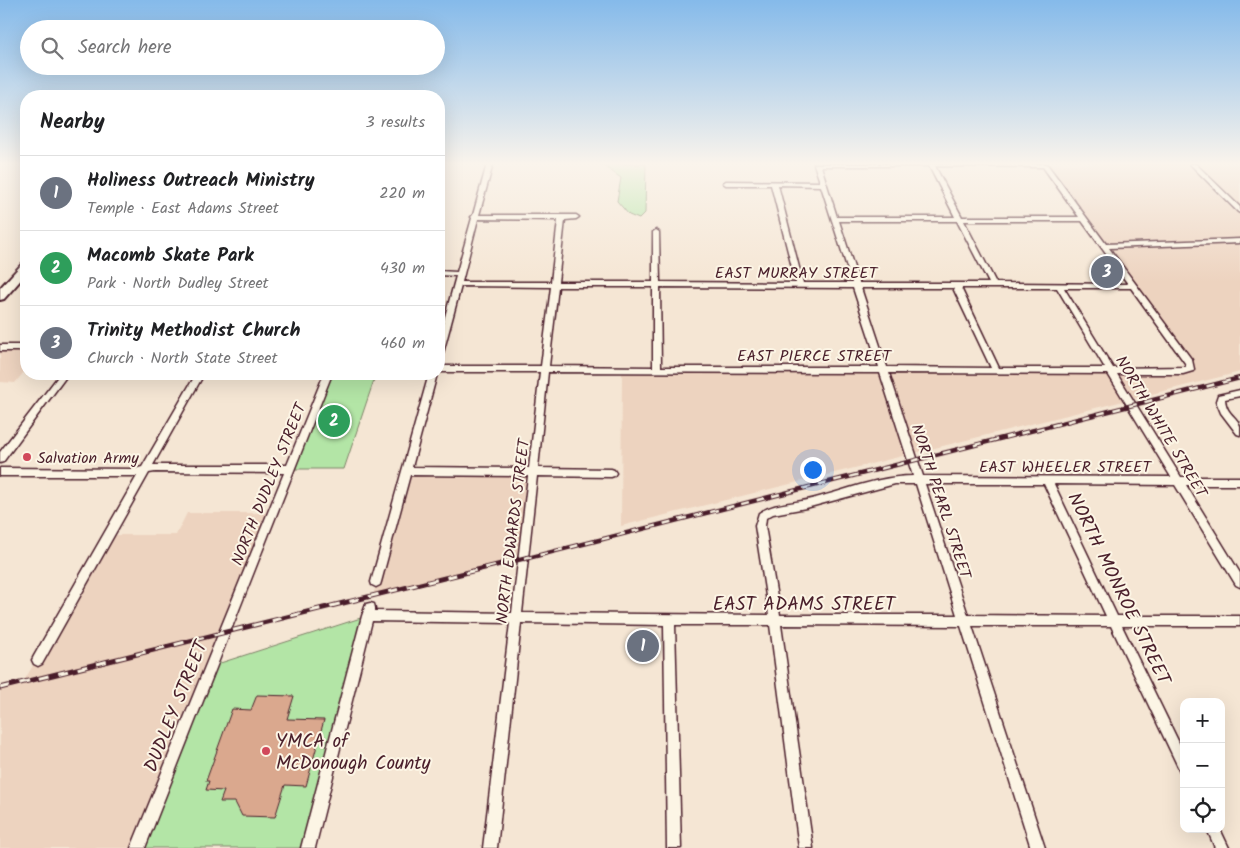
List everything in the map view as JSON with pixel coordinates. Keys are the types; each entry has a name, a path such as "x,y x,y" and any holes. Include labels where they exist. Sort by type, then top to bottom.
{"highway":[{"path":"0,296 20,274"}],"street":[{"path":"445,330 478,204"},
{"path":"779,204 800,285"},
{"name":"NORTH PEARL STREET","path":"830,204 1038,848"},
{"path":"952,204 994,286"},
{"path":"1074,204 1134,286"},
{"path":"474,217 576,217"},
{"name":"NORTH EDWARDS STREET","path":"490,848 562,218"},
{"path":"835,219 1085,219"},
{"path":"656,232 657,370"},
{"path":"1106,246 1240,241"},
{"path":"445,273 460,274"},
{"name":"EAST MURRAY STREET","path":"457,284 1134,286"},
{"path":"956,286 997,371"},
{"name":"NORTH WHITE STREET","path":"1059,286 1240,582"},
{"name":"EAST PIERCE STREET","path":"445,369 1183,371 1190,369 1189,362 1134,286"},
{"path":"0,348 20,348"},
{"path":"0,459 59,380"},
{"path":"38,660 197,380"},
{"name":"NORTH DUDLEY STREET","path":"246,578 326,380"},
{"path":"376,582 431,380"},
{"path":"1240,393 1221,397 1220,402 1221,407 1240,432"},
{"path":"0,472 135,473 155,468 290,469"},
{"path":"406,471 611,473"},
{"name":"EAST WHEELER STREET","path":"775,620 760,526 764,514 887,482 920,480 1240,481"},
{"name":"NORTH MONROE STREET","path":"1047,480 1180,758"},
{"name":"DUDLEY STREET","path":"138,848 246,578"},
{"path":"308,848 368,612"},
{"name":"EAST ADAMS STREET","path":"368,612 517,618 669,620 1240,621"},
{"path":"669,620 674,848"},
{"path":"775,620 806,848"},
{"path":"1215,833 1222,848"}],"shaded area":[{"path":"1072,204 1240,204 1240,372 621,526 622,370 1190,369"},
{"path":"0,348 20,348 20,377 15,383 0,382"},
{"path":"406,471 534,473 524,558 373,596"},
{"path":"187,513 272,513 138,848 0,848 0,689 152,652 24,681 108,535 176,535"}],"green space":[{"path":"619,204 645,204 645,213 639,219 629,215"},
{"path":"326,380 374,380 344,469 290,469"},
{"path":"367,616 308,848 138,848 211,666"}],"building":[{"name":"YMCA of McDonough County","path":"257,695 294,696 287,719 324,720 306,786 285,785 275,817 242,816 235,802 220,802 224,791 206,790 209,781 206,781 232,709 251,710"}],"railway":[{"path":"524,559 1240,378"},
{"path":"0,688 529,557"}],"place":[{"name":"Trinity Methodist Church","path":"1107,272"},
{"name":"Macomb Skate Park","path":"334,421"},
{"name":"Salvation Army","path":"27,457"},
{"name":"Holiness Outreach Ministry","path":"643,646"},
{"name":"YMCA of McDonough County","path":"266,751"}]}
